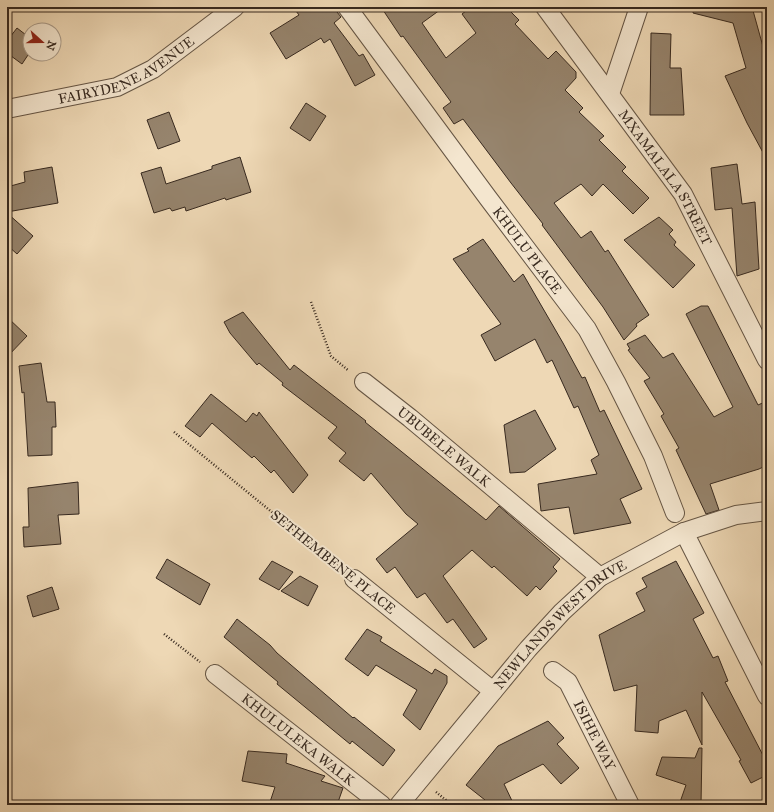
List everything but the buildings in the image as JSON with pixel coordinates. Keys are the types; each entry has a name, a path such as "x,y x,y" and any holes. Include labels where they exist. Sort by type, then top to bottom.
{"street":[{"name":"KHULU PLACE","path":"346,7 587,329 616,382 653,456 675,513"},
{"name":"MXAMALALA STREET","path":"545,7 683,194 767,360"},
{"path":"610,94 639,7"},
{"name":"FAIRYDENE AVENUE","path":"7,109 117,87 153,69 228,9"},
{"name":"UBUBELE WALK","path":"364,382 410,418 600,577"},
{"name":"NEWLANDS WEST DRIVE","path":"399,805 528,649 562,612 600,577 684,532 736,515 767,510"},
{"path":"684,532 767,696"},
{"name":"SETHEMBENE PLACE","path":"354,579 493,691"},
{"name":"ISIHE WAY","path":"553,671 568,682 630,805"},
{"name":"KHULULEKA WALK","path":"215,674 382,805"}],"path":[{"path":"311,302 331,356 364,382"},
{"name":"SETHEMBENE PLACE","path":"174,432 354,579"},
{"path":"164,634 215,674"},
{"path":"435,791 452,805"}]}
